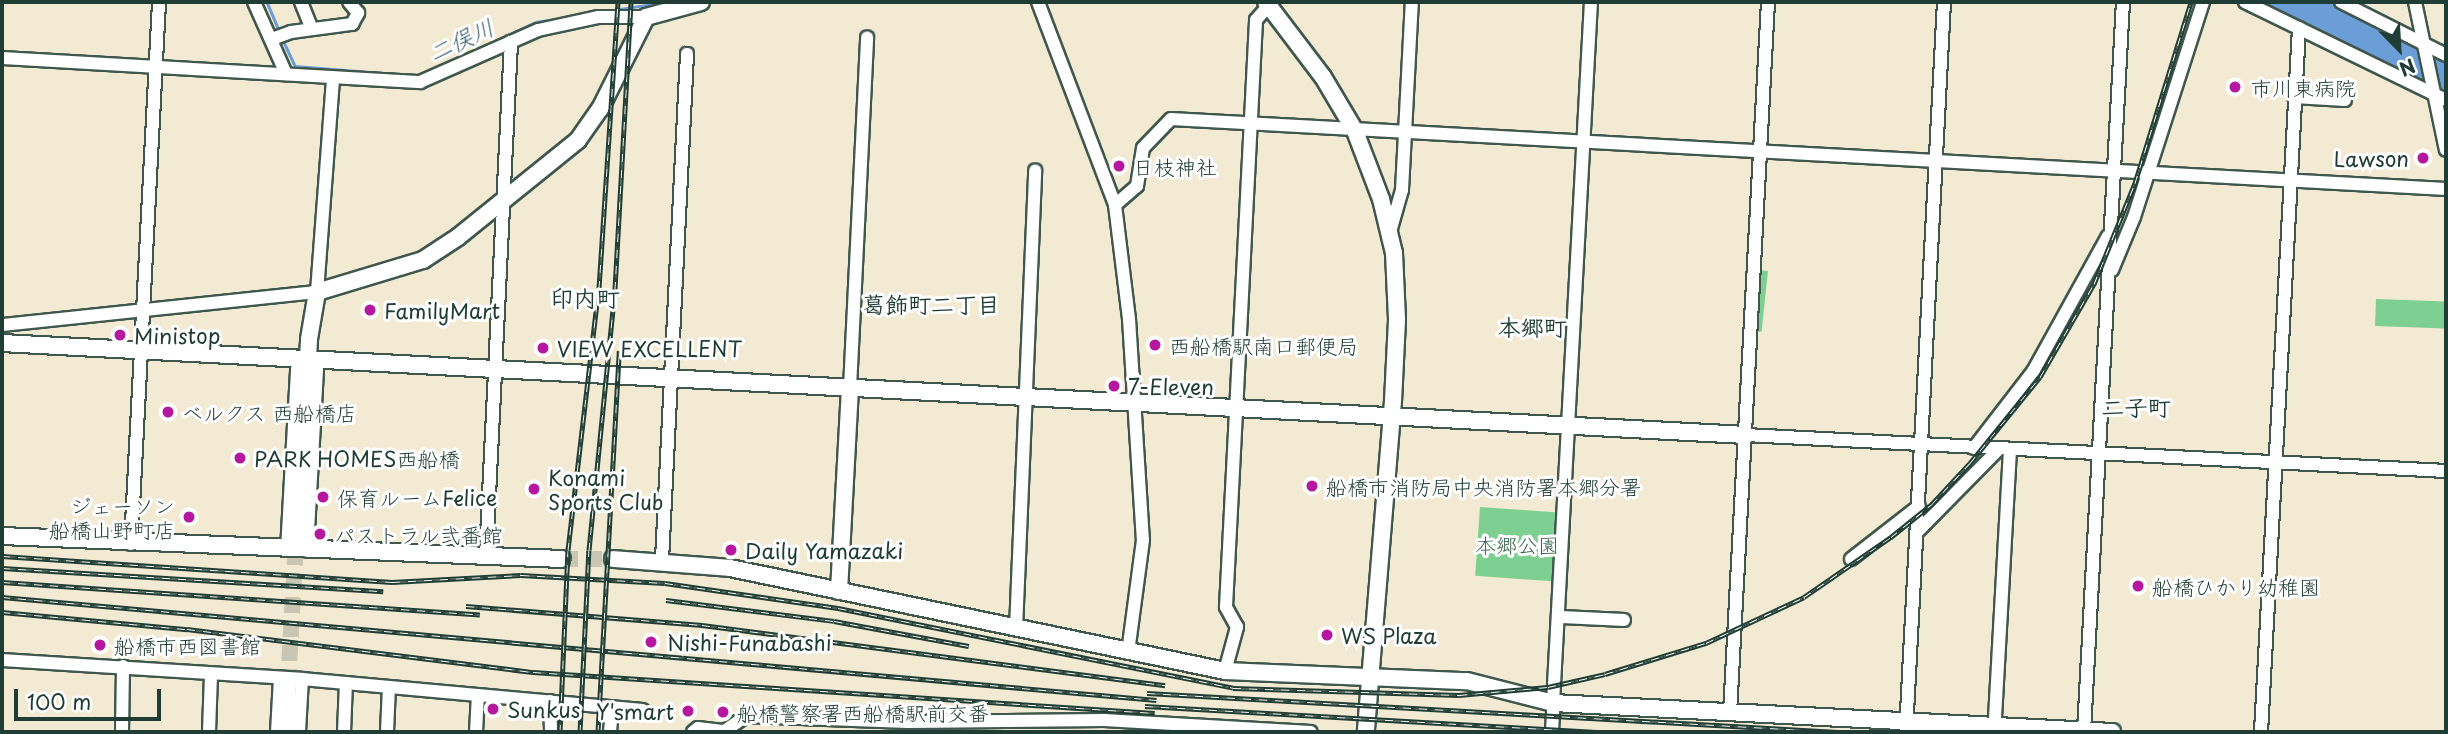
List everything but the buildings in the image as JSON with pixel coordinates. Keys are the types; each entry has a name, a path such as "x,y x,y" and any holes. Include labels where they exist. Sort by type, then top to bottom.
{"street":[{"path":"131,544 159,2"},
{"path":"254,2 286,74"},
{"path":"301,2 312,29"},
{"path":"272,40 312,29 352,24 358,13 349,2"},
{"path":"607,17 608,2"},
{"path":"2,58 420,82 538,30 607,17 646,17 701,2"},
{"path":"1038,2 1115,205 1135,402 1143,540 1128,653"},
{"path":"1390,232 1400,204 1412,2"},
{"path":"1552,732 1591,2"},
{"path":"1730,713 1768,2"},
{"path":"1906,727 1944,2"},
{"path":"2084,731 2123,2"},
{"path":"2108,280 2148,173 2203,2"},
{"path":"2245,2 2439,95"},
{"path":"2341,2 2446,55"},
{"path":"2415,2 2439,95 2446,150"},
{"path":"1225,671 1237,627 1226,607 1256,20 1267,4 1323,77 1355,131 1390,232 1397,292 1392,417 1366,732"},
{"path":"2,325 317,292 429,257 502,203 578,141 600,109 646,17"},
{"path":"2261,732 2299,28"},
{"path":"839,591 867,37"},
{"path":"486,557 511,41"},
{"path":"662,560 687,54"},
{"path":"296,548 307,360 317,292 333,78"},
{"path":"2294,97 2345,100"},
{"path":"1115,205 1137,186 1143,148 1171,119 2446,189"},
{"path":"1016,629 1028,397 1035,170"},
{"path":"1974,448 2034,370 2111,230"},
{"path":"2,343 1135,402 1569,428 2446,471"},
{"path":"1918,531 2005,449"},
{"path":"1996,718 2005,449"},
{"path":"1851,559 1919,506"},
{"path":"2,536 131,544 562,559"},
{"path":"613,559 662,560 730,568 1128,653 1225,671 1467,681 1553,707 1730,713 1906,727 2112,732"},
{"path":"1562,617 1624,620"},
{"path":"2,660 346,683 643,709"},
{"path":"122,732 123,666"},
{"path":"209,732 211,674"},
{"path":"277,732 290,681"},
{"path":"286,732 290,681"},
{"path":"290,681 299,732"},
{"path":"344,732 346,683"},
{"path":"387,732 390,687"},
{"path":"476,732 478,695"},
{"path":"550,701 551,732"},
{"path":"610,732 612,707"},
{"path":"693,732 698,728 728,731 746,716 818,726 1027,726 1311,732"}],"green space":[{"path":"1758,270 1768,271 1762,332 1752,331"},
{"path":"2376,299 2446,301 2445,328 2375,326"},
{"name":"本郷公園","path":"1480,507 1558,512 1553,581 1475,576"}],"water":[{"path":"2252,2 2328,2 2446,60 2446,95"}],"waterway":[{"name":"二俣川","path":"267,2 279,30"},
{"name":"二俣川","path":"283,40 295,66 420,76 536,22 665,2"}],"tunnel":[{"path":"288,685 296,542"},
{"path":"562,559 613,559"}],"railway":[{"path":"560,732 568,550 599,288 618,2"},
{"path":"580,732 589,550 615,289 631,2"},
{"path":"2,556 392,582 521,575 665,583 838,608 1233,688 1459,695 1548,687 1605,674 1706,643 1804,597 1891,537 1932,504 1970,463 2040,377 2094,284 2135,183 2191,2"},
{"path":"598,732 619,351"},
{"path":"2,568 383,591"},
{"path":"2,582 480,615"},
{"path":"2,597 1156,700"},
{"path":"666,600 834,621 969,646"},
{"path":"466,606 702,625 1165,685"},
{"path":"2,612 187,629 533,672 1155,713"},
{"path":"1147,693 1838,732"},
{"path":"1145,706 1601,732"}],"place":[{"name":"市川東病院","path":"2235,87"},
{"name":"Lawson","path":"2423,158"},
{"name":"日枝神社","path":"1119,166"},
{"name":"FamilyMart","path":"370,310"},
{"name":"Ministop","path":"120,335"},
{"name":"西船橋駅南口郵便局","path":"1155,345"},
{"name":"VIEW EXCELLENT","path":"543,348"},
{"name":"7-Eleven","path":"1114,386"},
{"name":"ベルクス 西船橋店","path":"168,412"},
{"name":"PARK HOMES西船橋","path":"240,458"},
{"name":"船橋市消防局中央消防署本郷分署","path":"1312,486"},
{"name":"Konami Sports Club","path":"534,489"},
{"name":"保育ルームFelice","path":"323,497"},
{"name":"ジェーソン 船橋山野町店","path":"189,517"},
{"name":"パストラル弐番館","path":"320,534"},
{"name":"Daily Yamazaki","path":"731,550"},
{"name":"船橋ひかり幼稚園","path":"2138,586"},
{"name":"WS Plaza","path":"1327,635"},
{"name":"Nishi-Funabashi","path":"651,642"},
{"name":"船橋市西図書館","path":"100,645"},
{"name":"Sunkus","path":"493,709"},
{"name":"Y'smart","path":"688,711"},
{"name":"船橋警察署西船橋駅前交番","path":"723,712"}],"district":[{"name":"印内町","path":"585,298"},
{"name":"葛飾町二丁目","path":"931,304"},
{"name":"本郷町","path":"1532,327"},
{"name":"二子町","path":"2136,407"}]}
